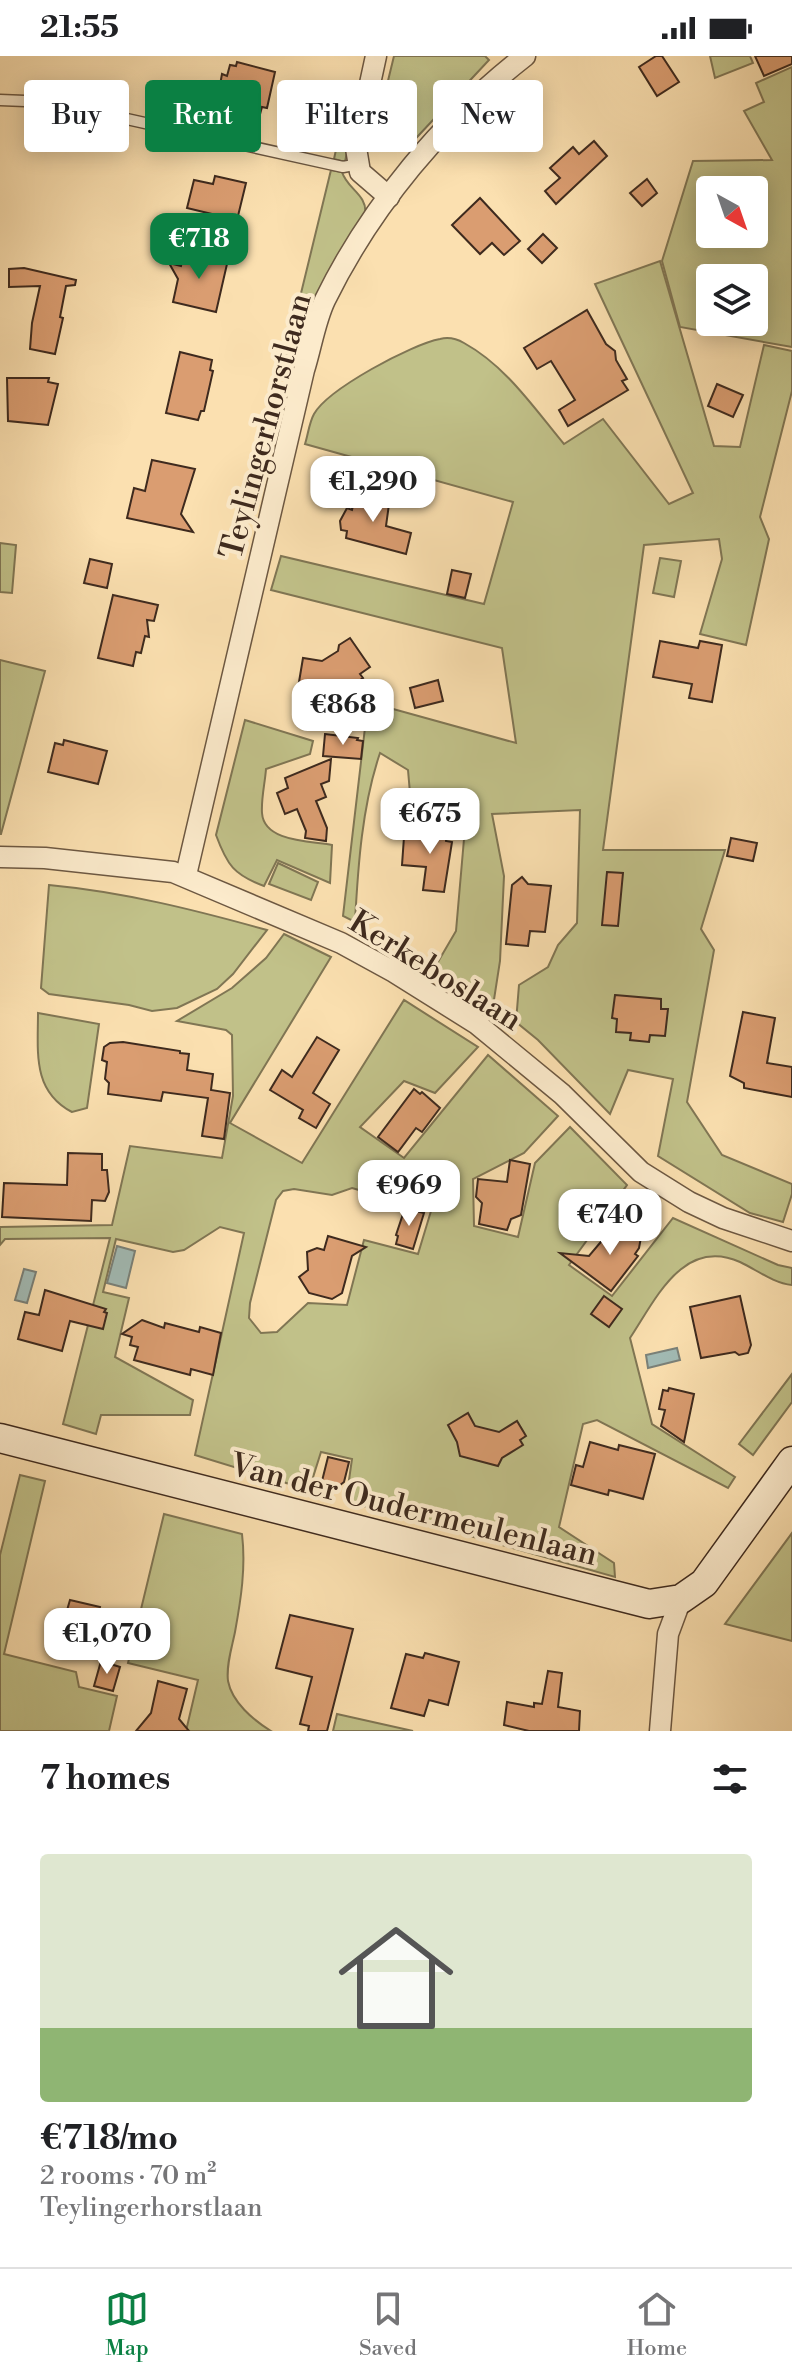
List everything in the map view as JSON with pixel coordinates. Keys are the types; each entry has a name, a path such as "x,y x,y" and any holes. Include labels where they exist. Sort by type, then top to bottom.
{"street":[{"path":"376,56 356,148 360,172 389,197"},
{"name":"Teylingerhorstlaan","path":"186,875 304,370 324,302 357,244 389,197 440,133 525,56"},
{"name":"Kerkeboslaan","path":"0,857 59,859 186,875 341,943 477,1024 562,1094 641,1172 689,1202 723,1218 792,1241"},
{"name":"Van der Oudermeulenlaan","path":"0,1438 649,1604 681,1599"},
{"path":"660,1731 668,1634 681,1599 704,1583 792,1461"}],"lane":[{"path":"0,100 50,102 343,167 359,164"}],"green space":[{"path":"394,56 485,56 489,60 470,80 433,80 433,120 417,137 417,80 388,80"},
{"path":"710,56 750,56 753,63 715,78"},
{"path":"792,67 792,347 730,336 768,336 768,264 696,264 696,330 680,327 662,261 693,161 772,160 744,111 764,102 756,83"},
{"path":"336,152 347,152 345,162 334,159"},
{"path":"331,170 342,172 363,202 365,214 333,267 306,321 294,361 285,359"},
{"path":"660,261 714,446 740,447 764,345 792,351 792,391 760,517 769,539 746,645 700,634 722,559 719,539 644,545 603,850 725,850 701,929 714,950 687,1102 722,1155 792,1184 783,1222 750,1213 658,1156 673,1079 628,1070 610,1114 538,1040 516,1022 519,985 548,967 558,945 577,923 580,810 492,814 504,876 500,961 493,1006 435,967 456,931 466,816 410,793 408,770 380,753 365,815 355,922 343,916 368,702 516,743 502,648 271,590 281,556 484,604 513,502 305,444 314,414 336,392 392,358 440,339 461,342 493,363 564,444 603,419 669,504 693,493 595,284"},
{"path":"0,543 16,545 12,593 0,592"},
{"path":"660,558 681,561 674,597 653,593"},
{"path":"0,660 45,671 1,834 0,834"},
{"path":"245,720 313,741 310,754 266,769 262,813 265,823 279,835 332,845 330,883 277,860 264,886 245,878 233,868 224,854 216,835"},
{"path":"278,863 318,882 311,900 269,884"},
{"path":"49,885 159,903 267,930 233,974 217,989 177,1008 152,1011 49,994 41,988"},
{"path":"284,934 331,957 230,1123 302,1163 404,1000 478,1047 435,1093 404,1081 360,1127 404,1158 488,1055 558,1116 524,1153 473,1179 474,1226 518,1237 535,1163 570,1127 627,1185 569,1265 612,1296 673,1218 778,1265 792,1268 792,1285 720,1256 702,1258 673,1276 630,1338 652,1424 735,1477 728,1488 597,1420 583,1424 559,1527 614,1563 615,1577 346,1501 352,1459 321,1452 309,1490 195,1455 244,1233 220,1227 184,1250 173,1252 116,1239 103,1292 129,1298 115,1357 193,1400 190,1415 101,1415 96,1434 63,1424 110,1238 5,1239 0,1245 0,1227 112,1225 130,1146 222,1158 233,1096 232,1035 226,1030 177,1021 232,988 266,958","holes":["352,1188 431,1211 418,1254 364,1240 347,1305 308,1303 277,1332 261,1333 249,1318 276,1200 283,1191 294,1189 332,1195"]},
{"path":"38,1013 99,1024 87,1108 72,1112 59,1103 44,1082 38,1056"},
{"path":"792,1374 792,1402 753,1455 739,1444"},
{"path":"20,1475 45,1481 4,1654 76,1672 79,1687 117,1696 109,1731 0,1731 0,1555"},
{"path":"164,1514 242,1534 242,1583 228,1681 244,1710 271,1731 186,1731 198,1680 128,1663"},
{"path":"792,1533 792,1641 725,1624"},
{"path":"337,1714 413,1731 333,1731"}],"water":[{"path":"117,1246 135,1251 126,1288 107,1283"},
{"path":"24,1269 36,1272 27,1303 15,1300"},
{"path":"677,1348 680,1360 648,1368 646,1355"}],"building":[{"path":"656,56 662,56 679,82 657,96 639,67"},
{"path":"755,56 792,56 792,64 764,76"},
{"path":"237,62 275,72 267,108 262,107 261,111 261,80 221,80 222,74 227,76 230,65 236,66"},
{"path":"594,141 607,156 556,204 545,191 560,178 550,168 573,147 579,154"},
{"path":"215,176 246,183 237,220 187,208 194,180 213,184"},
{"path":"647,179 657,193 642,206 630,193"},
{"path":"480,198 520,241 504,255 492,243 480,254 452,225"},
{"path":"543,234 557,248 542,263 528,249"},
{"path":"184,251 220,258 219,262 227,264 216,312 173,302 178,279 169,263 181,266"},
{"path":"24,268 76,280 75,285 66,286 55,354 30,349 40,286 9,287 9,269"},
{"path":"587,310 606,344 615,351 616,360 627,379 622,381 628,390 568,426 559,410 575,400 551,361 537,369 524,348"},
{"path":"180,352 212,360 210,370 213,371 204,411 201,411 198,420 166,413"},
{"path":"7,378 49,378 48,382 58,384 48,425 8,421"},
{"path":"717,384 743,395 733,417 708,406"},
{"path":"152,460 195,469 181,514 193,532 127,518 134,488 145,491"},
{"path":"357,488 373,492 372,500 389,504 386,526 411,533 406,554 346,538 347,531 341,530 340,521 347,508 352,510"},
{"path":"90,559 112,564 107,588 84,583"},
{"path":"452,570 471,574 465,598 447,594"},
{"path":"113,595 158,605 154,621 147,620 149,637 145,636 141,653 136,652 133,666 98,658"},
{"path":"350,638 370,667 360,674 363,678 335,697 328,688 299,682 303,658 322,661 338,651 339,645"},
{"path":"660,641 698,648 700,641 722,645 712,702 689,698 692,684 653,677"},
{"path":"438,680 443,701 415,708 410,688"},
{"path":"325,734 363,741 361,759 323,756"},
{"path":"64,740 107,751 98,784 48,772 55,743 63,745"},
{"path":"331,759 329,781 321,784 326,797 316,801 327,828 326,841 305,838 306,831 297,809 285,814 277,793 288,788 285,778"},
{"path":"430,821 448,822 446,841 452,842 444,892 423,890 426,867 402,865 404,837 428,839"},
{"path":"731,838 757,843 753,861 727,856"},
{"path":"607,872 623,873 618,926 602,925"},
{"path":"522,877 528,884 551,886 545,932 530,931 528,946 506,944 512,885"},
{"path":"615,995 661,999 661,1009 668,1009 665,1036 650,1035 649,1042 630,1040 631,1033 616,1032 617,1019 612,1018"},
{"path":"743,1012 775,1018 767,1063 792,1067 792,1097 744,1088 744,1083 730,1076"},
{"path":"317,1037 339,1050 313,1093 330,1104 316,1128 299,1118 303,1110 270,1090 282,1070 292,1077"},
{"path":"123,1042 189,1054 187,1070 213,1074 211,1090 230,1093 224,1139 202,1136 208,1098 163,1092 161,1101 108,1094 109,1083 105,1079 107,1062 102,1060 104,1047"},
{"path":"414,1089 440,1108 422,1132 416,1128 398,1152 378,1137"},
{"path":"68,1153 102,1154 102,1170 107,1170 109,1192 105,1201 92,1200 91,1221 2,1217 4,1183 67,1185"},
{"path":"510,1160 530,1164 521,1215 511,1219 507,1230 479,1224 482,1203 476,1197 478,1179 507,1182"},
{"path":"405,1208 424,1213 413,1249 396,1244"},
{"path":"616,1224 624,1231 642,1232 635,1254 638,1256 611,1291 560,1253 589,1256"},
{"path":"328,1236 366,1247 352,1256 342,1293 332,1299 309,1293 299,1277 308,1270 307,1252 317,1248 324,1250"},
{"path":"45,1290 106,1309 103,1329 70,1321 62,1351 18,1339 25,1312 39,1315"},
{"path":"604,1296 622,1309 609,1327 591,1314"},
{"path":"740,1296 751,1345 748,1353 701,1358 690,1307"},
{"path":"142,1320 164,1328 165,1323 199,1332 200,1327 221,1333 213,1375 191,1369 190,1375 134,1360 138,1347 130,1345 132,1337 122,1334"},
{"path":"669,1388 694,1394 684,1442 661,1426 665,1410 659,1409 663,1390 668,1391"},
{"path":"468,1413 475,1426 499,1432 517,1421 526,1436 520,1440 523,1445 502,1458 498,1466 460,1456 448,1425"},
{"path":"590,1442 618,1450 619,1445 655,1454 643,1499 609,1490 608,1495 571,1485 576,1465 583,1467"},
{"path":"328,1457 349,1462 344,1482 330,1493 326,1482 322,1481"},
{"path":"70,1600 100,1607 99,1611 109,1614 102,1650 63,1639 65,1632 61,1631"},
{"path":"290,1615 353,1629 327,1731 308,1731 309,1726 300,1724 312,1677 276,1668"},
{"path":"425,1653 459,1662 448,1705 429,1700 424,1716 391,1708 406,1654 423,1658"},
{"path":"101,1661 120,1667 113,1691 94,1686"},
{"path":"548,1671 562,1673 558,1707 580,1711 579,1731 529,1731 504,1725 507,1702 534,1707 534,1703 542,1704"},
{"path":"158,1681 187,1689 179,1719 189,1731 136,1731 151,1713"}]}
